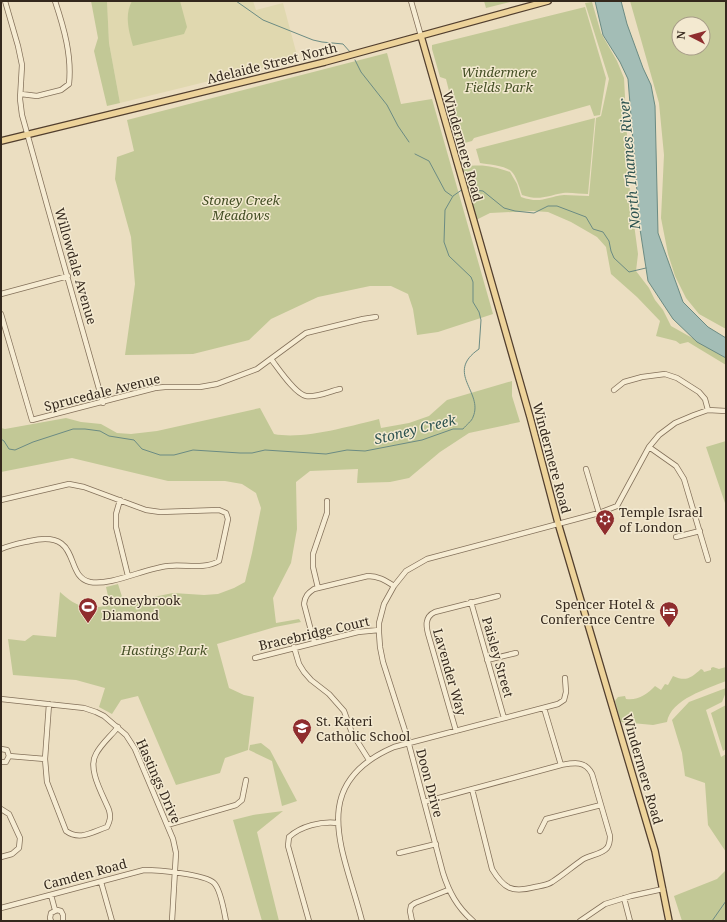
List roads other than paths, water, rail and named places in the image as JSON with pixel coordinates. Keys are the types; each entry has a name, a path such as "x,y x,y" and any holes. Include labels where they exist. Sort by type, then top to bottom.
{"main road":[{"name":"Adelaide Street North","path":"1,141 325,62 548,1"},
{"name":"Windermere Road","path":"421,36 530,417 558,523 655,851 669,921"}],"street":[{"name":"Willowdale Avenue","path":"5,1 22,65 22,115 46,205 68,276 103,403"},
{"path":"21,94 37,96 61,90 69,84 70,75 68,51 55,1"},
{"name":"Windermere Road","path":"411,1 421,36"},
{"path":"1,294 68,276"},
{"name":"Sprucedale Avenue","path":"1,314 32,420 165,386 200,387 212,385 257,369 306,333 376,317"},
{"path":"271,359 298,393 305,396 313,396 340,389"},
{"path":"614,390 624,382 642,377 665,374 677,378 698,392 705,399 708,410 726,411"},
{"name":"Doon Drive","path":"473,921 457,905 448,890 380,647 379,630 381,613 384,604 394,586 406,571 427,559 599,513 617,506 649,448 659,435 675,423 694,414 708,410"},
{"path":"649,448 680,470 708,560"},
{"path":"586,469 599,513"},
{"path":"1,500 69,484 84,486 146,510 160,512 219,510 226,512 228,519 219,561 205,566 168,566 109,581 90,582 79,575 66,548 62,544 50,538 38,539 1,549"},
{"path":"120,500 116,514 116,527 128,576"},
{"path":"318,588 312,560 327,513 327,501"},
{"path":"676,537 700,531"},
{"path":"314,642 304,604 305,597 314,589 368,576 380,578 394,586"},
{"path":"471,602 498,596"},
{"name":"Paisley Street","path":"471,602 504,718"},
{"name":"Lavender Way","path":"456,731 426,626 427,620 431,614 471,602"},
{"name":"Bracebridge Court","path":"255,658 358,632 379,630"},
{"path":"294,647 299,664 304,672 311,680 329,694 344,711 352,733 369,760"},
{"path":"487,660 516,653"},
{"path":"362,921 340,844 338,823 338,812 344,791 356,773 369,760 388,750 408,743 558,704 564,700 566,692 565,678"},
{"name":"Hastings Drive","path":"1,700 84,708 109,719 126,735 135,749 173,839 176,854 172,921"},
{"path":"49,704 45,759 47,782 66,831 73,836 80,836 107,827 110,821 111,815 94,774 93,764 95,754 118,727"},
{"path":"544,708 561,765"},
{"path":"1,749 7,750 9,756 6,762 1,762"},
{"path":"9,756 45,759"},
{"path":"424,802 472,789 561,765 579,763 584,764 589,769 610,836 608,847 580,861 551,883 522,890 514,890 502,883 492,869 472,789"},
{"path":"167,825 236,805 242,800 246,780"},
{"path":"540,831 546,819 601,805"},
{"path":"1,809 9,814 20,838 19,848 12,854 1,857"},
{"path":"309,921 288,846 289,837 298,830 321,823 338,823"},
{"path":"399,853 436,844"},
{"name":"Camden Road","path":"1,908 144,870 205,878 214,882 218,889 226,921"},
{"path":"101,882 112,921"},
{"path":"580,921 605,904 663,888"},
{"path":"412,921 410,906 448,890"},
{"path":"50,895 55,910"},
{"path":"624,898 630,921"},
{"path":"51,921 50,916 55,910"},
{"path":"55,910 59,910 62,913 64,917 62,921"}],"water":[{"name":"North Thames River","path":"595,1 621,1 627,24 643,68 651,85 655,106 658,233 683,302 708,327 726,338 726,358 697,342 673,319 648,281 640,229 628,79 620,62 603,35"}],"waterway":[{"path":"236,1 263,20 313,40 343,44 351,53"},
{"path":"355,60 361,72 387,105 398,126 409,142"},
{"path":"415,154 429,161 445,191 452,196"},
{"name":"Stoney Creek","path":"1,439 9,449 15,450 33,442 73,429 85,429 100,431 109,436 134,440 142,449 160,455 174,455 193,450 240,453 252,453 265,450 326,454 347,450 365,451 422,440 453,429 463,429 470,422 475,408 474,399 467,383 465,366 469,358 479,349 481,320 479,312 473,302 473,282 471,277 449,256 444,242 445,210 453,196 463,189"},
{"name":"Stoney Creek","path":"466,189 483,191 504,208 515,211 534,213 548,206 557,206 586,217 593,229 603,232 609,241 614,258 629,272 646,268"},
{"path":"712,921 726,901"}],"place":[{"name":"Temple Israel of London","path":"605,536"},
{"name":"Stoneybrook Diamond","path":"88,624"},
{"name":"Spencer Hotel & Conference Centre","path":"669,628"},
{"name":"St. Kateri Catholic School","path":"302,745"}],"park label":[{"name":"Windermere Fields Park","path":"499,80"},
{"name":"Stoney Creek Meadows","path":"241,208"},
{"name":"Hastings Park","path":"164,650"}]}
